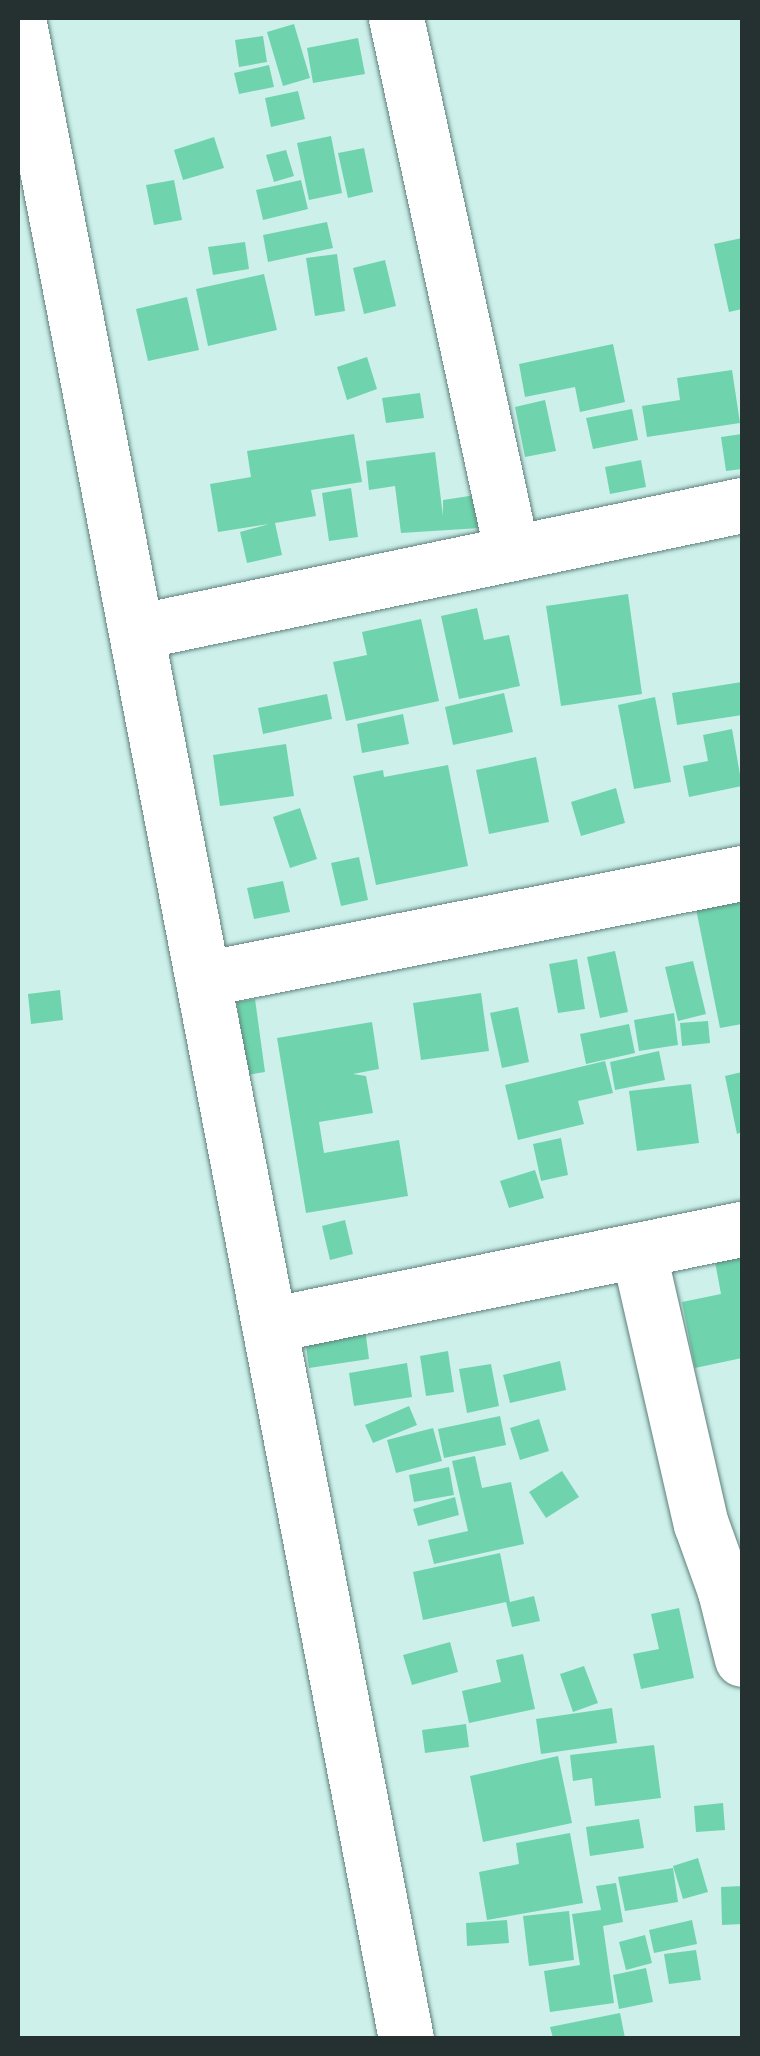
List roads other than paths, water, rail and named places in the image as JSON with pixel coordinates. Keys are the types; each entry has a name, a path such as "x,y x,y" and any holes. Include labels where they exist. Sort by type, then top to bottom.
{"street":[{"path":"18,18 406,2038"},
{"path":"396,18 512,554"},
{"path":"136,632 742,505"},
{"path":"203,979 742,874"},
{"path":"269,1325 742,1228"},
{"path":"638,1250 701,1524 734,1590 742,1659"}]}
